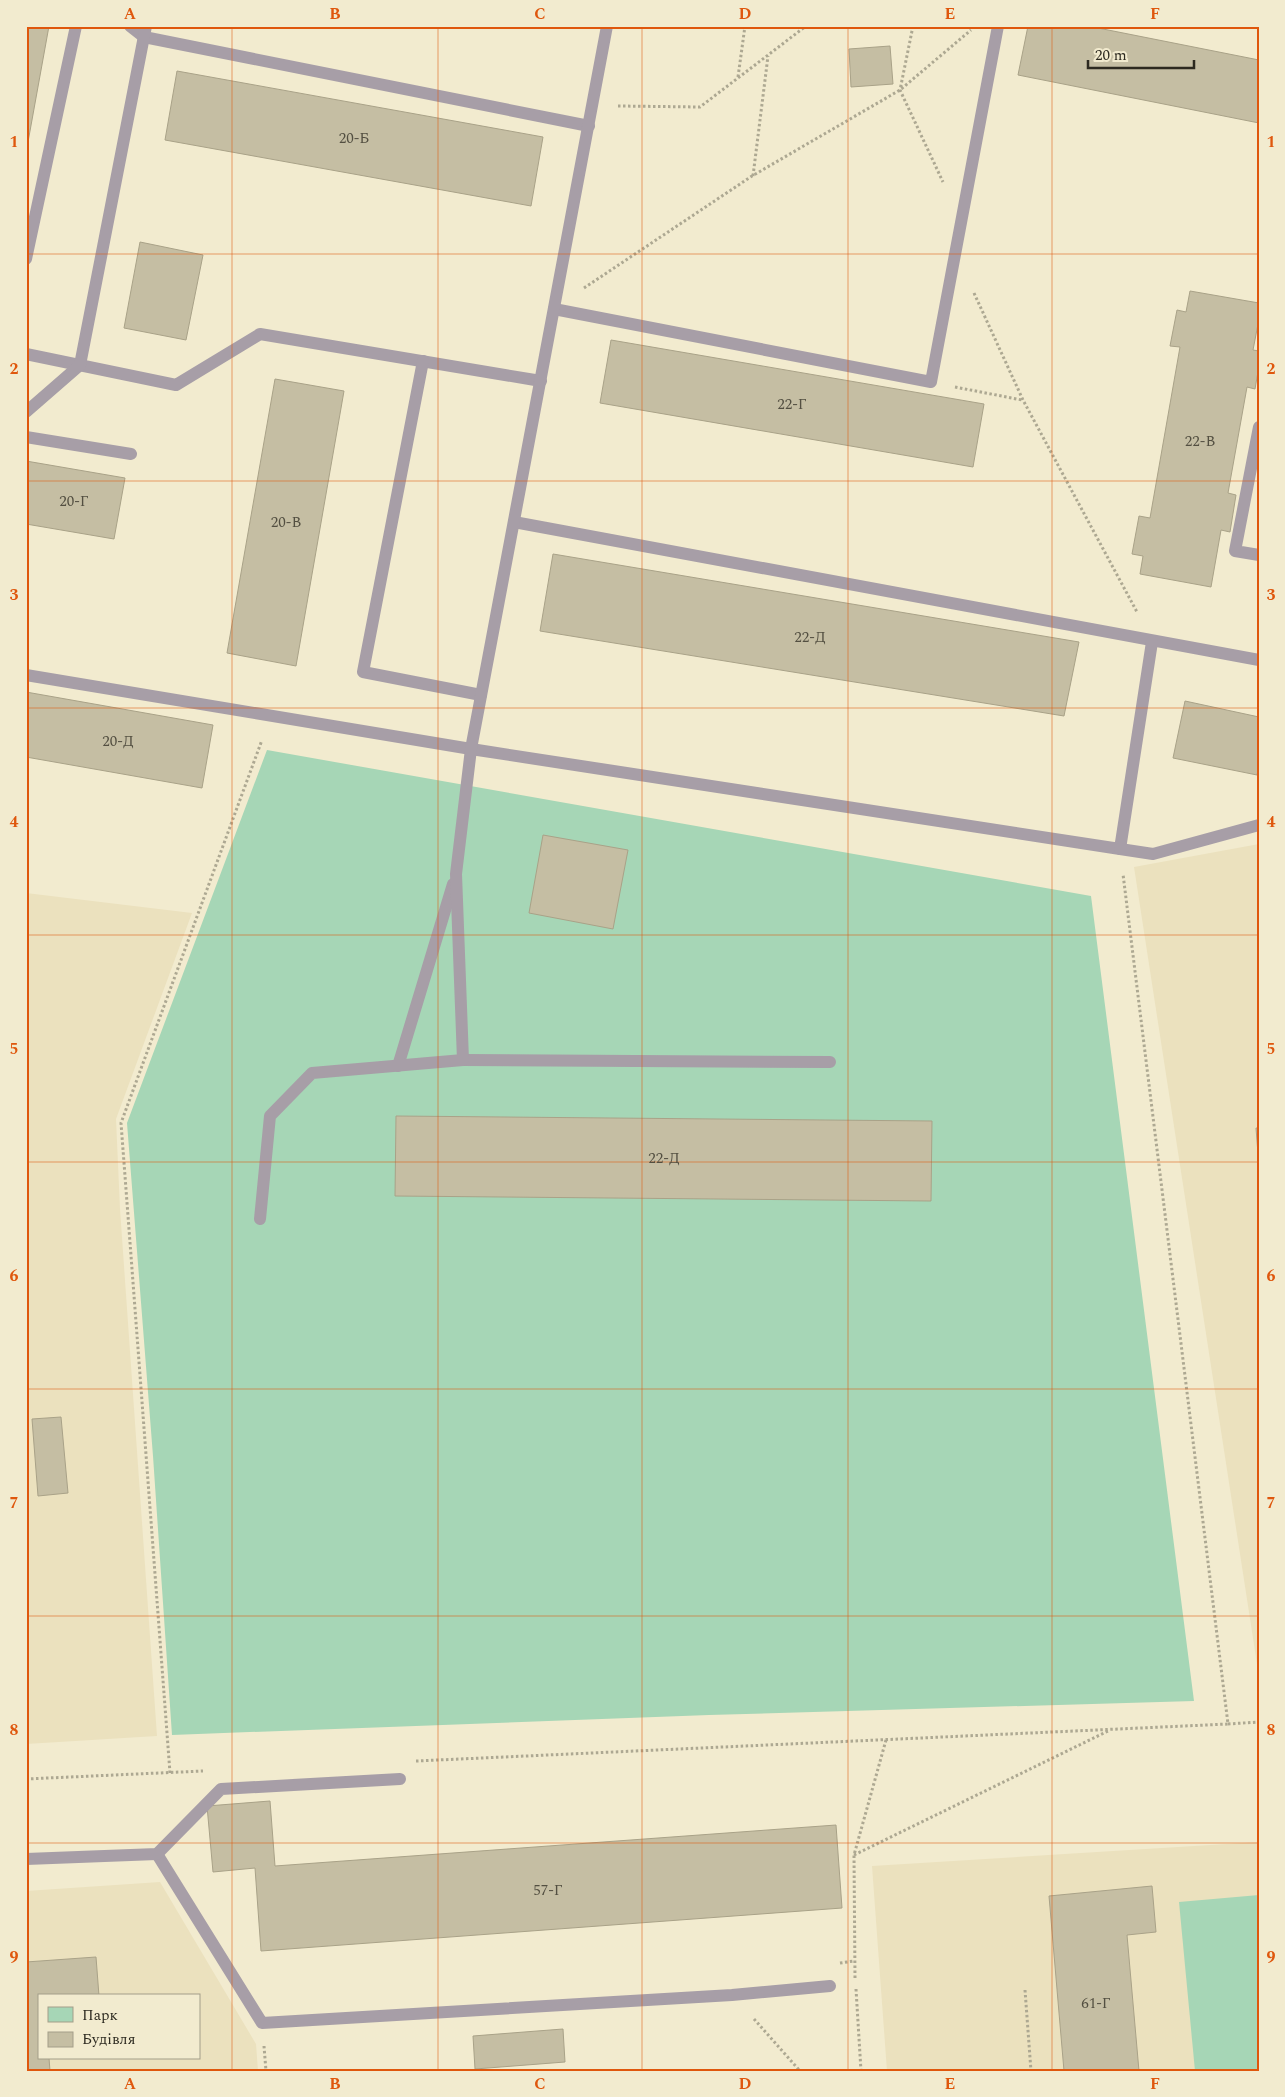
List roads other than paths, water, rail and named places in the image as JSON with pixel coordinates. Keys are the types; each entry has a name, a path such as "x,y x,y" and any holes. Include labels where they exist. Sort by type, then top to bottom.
{"lane":[{"path":"26,259 76,26"},
{"path":"130,26 145,32 589,126"},
{"path":"464,1060 456,874 471,749 607,26"},
{"path":"554,308 931,382 957,253 998,26"},
{"path":"26,412 80,365 145,32"},
{"path":"26,354 176,384 260,334 541,381"},
{"path":"424,361 363,672 481,695"},
{"path":"1259,427 1235,551 1259,555"},
{"path":"26,437 132,454"},
{"path":"514,522 1152,642 1259,660"},
{"path":"1120,849 1152,642"},
{"path":"26,675 471,749 1153,854 1259,825"},
{"path":"398,1066 456,874"},
{"path":"260,1219 270,1116 312,1073 464,1060 830,1062"},
{"path":"26,1859 157,1854 221,1789 400,1779"},
{"path":"157,1854 262,2022 732,1995 830,1986"}]}
